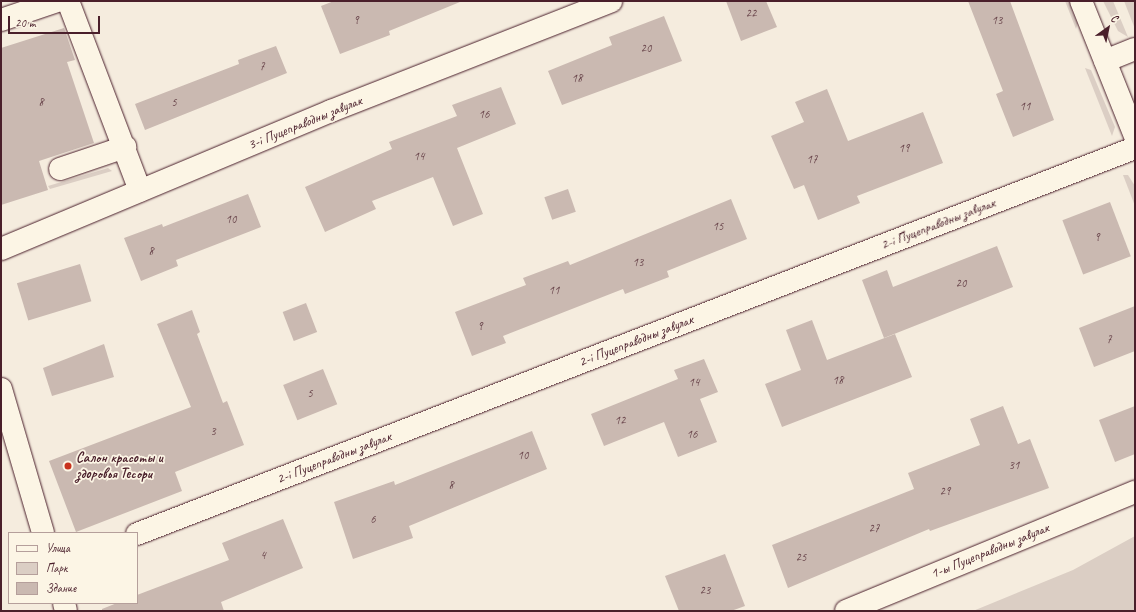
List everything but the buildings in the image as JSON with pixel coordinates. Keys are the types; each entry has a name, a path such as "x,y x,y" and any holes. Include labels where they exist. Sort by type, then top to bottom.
{"street":[{"path":"1,20 57,1"},
{"path":"68,1 140,192"},
{"name":"3-і Пуцеправодны завулак","path":"1,249 331,111 611,1"},
{"path":"1081,1 1135,136"},
{"path":"1105,61 1135,49"},
{"path":"60,169 124,147"},
{"name":"2-і Пуцеправодны завулак","path":"138,534 1135,148"},
{"path":"1,389 43,532"},
{"name":"1-ы Пуцеправодны завулак","path":"846,611 1135,492"}],"green space":[{"path":"1065,1 1073,1 1080,17 1076,29"},
{"path":"1103,1 1113,1 1128,37 1118,31"},
{"path":"1124,1 1135,1 1135,29"},
{"path":"1085,68 1091,70 1115,127 1112,136"},
{"path":"108,168 112,171 50,189 48,186"},
{"path":"1123,175 1128,175 1135,186 1135,206"},
{"path":"1135,536 1135,611 973,611 1073,570"}],"place":[{"name":"Салон красоты и здоровья Тесори","path":"68,466"}]}
